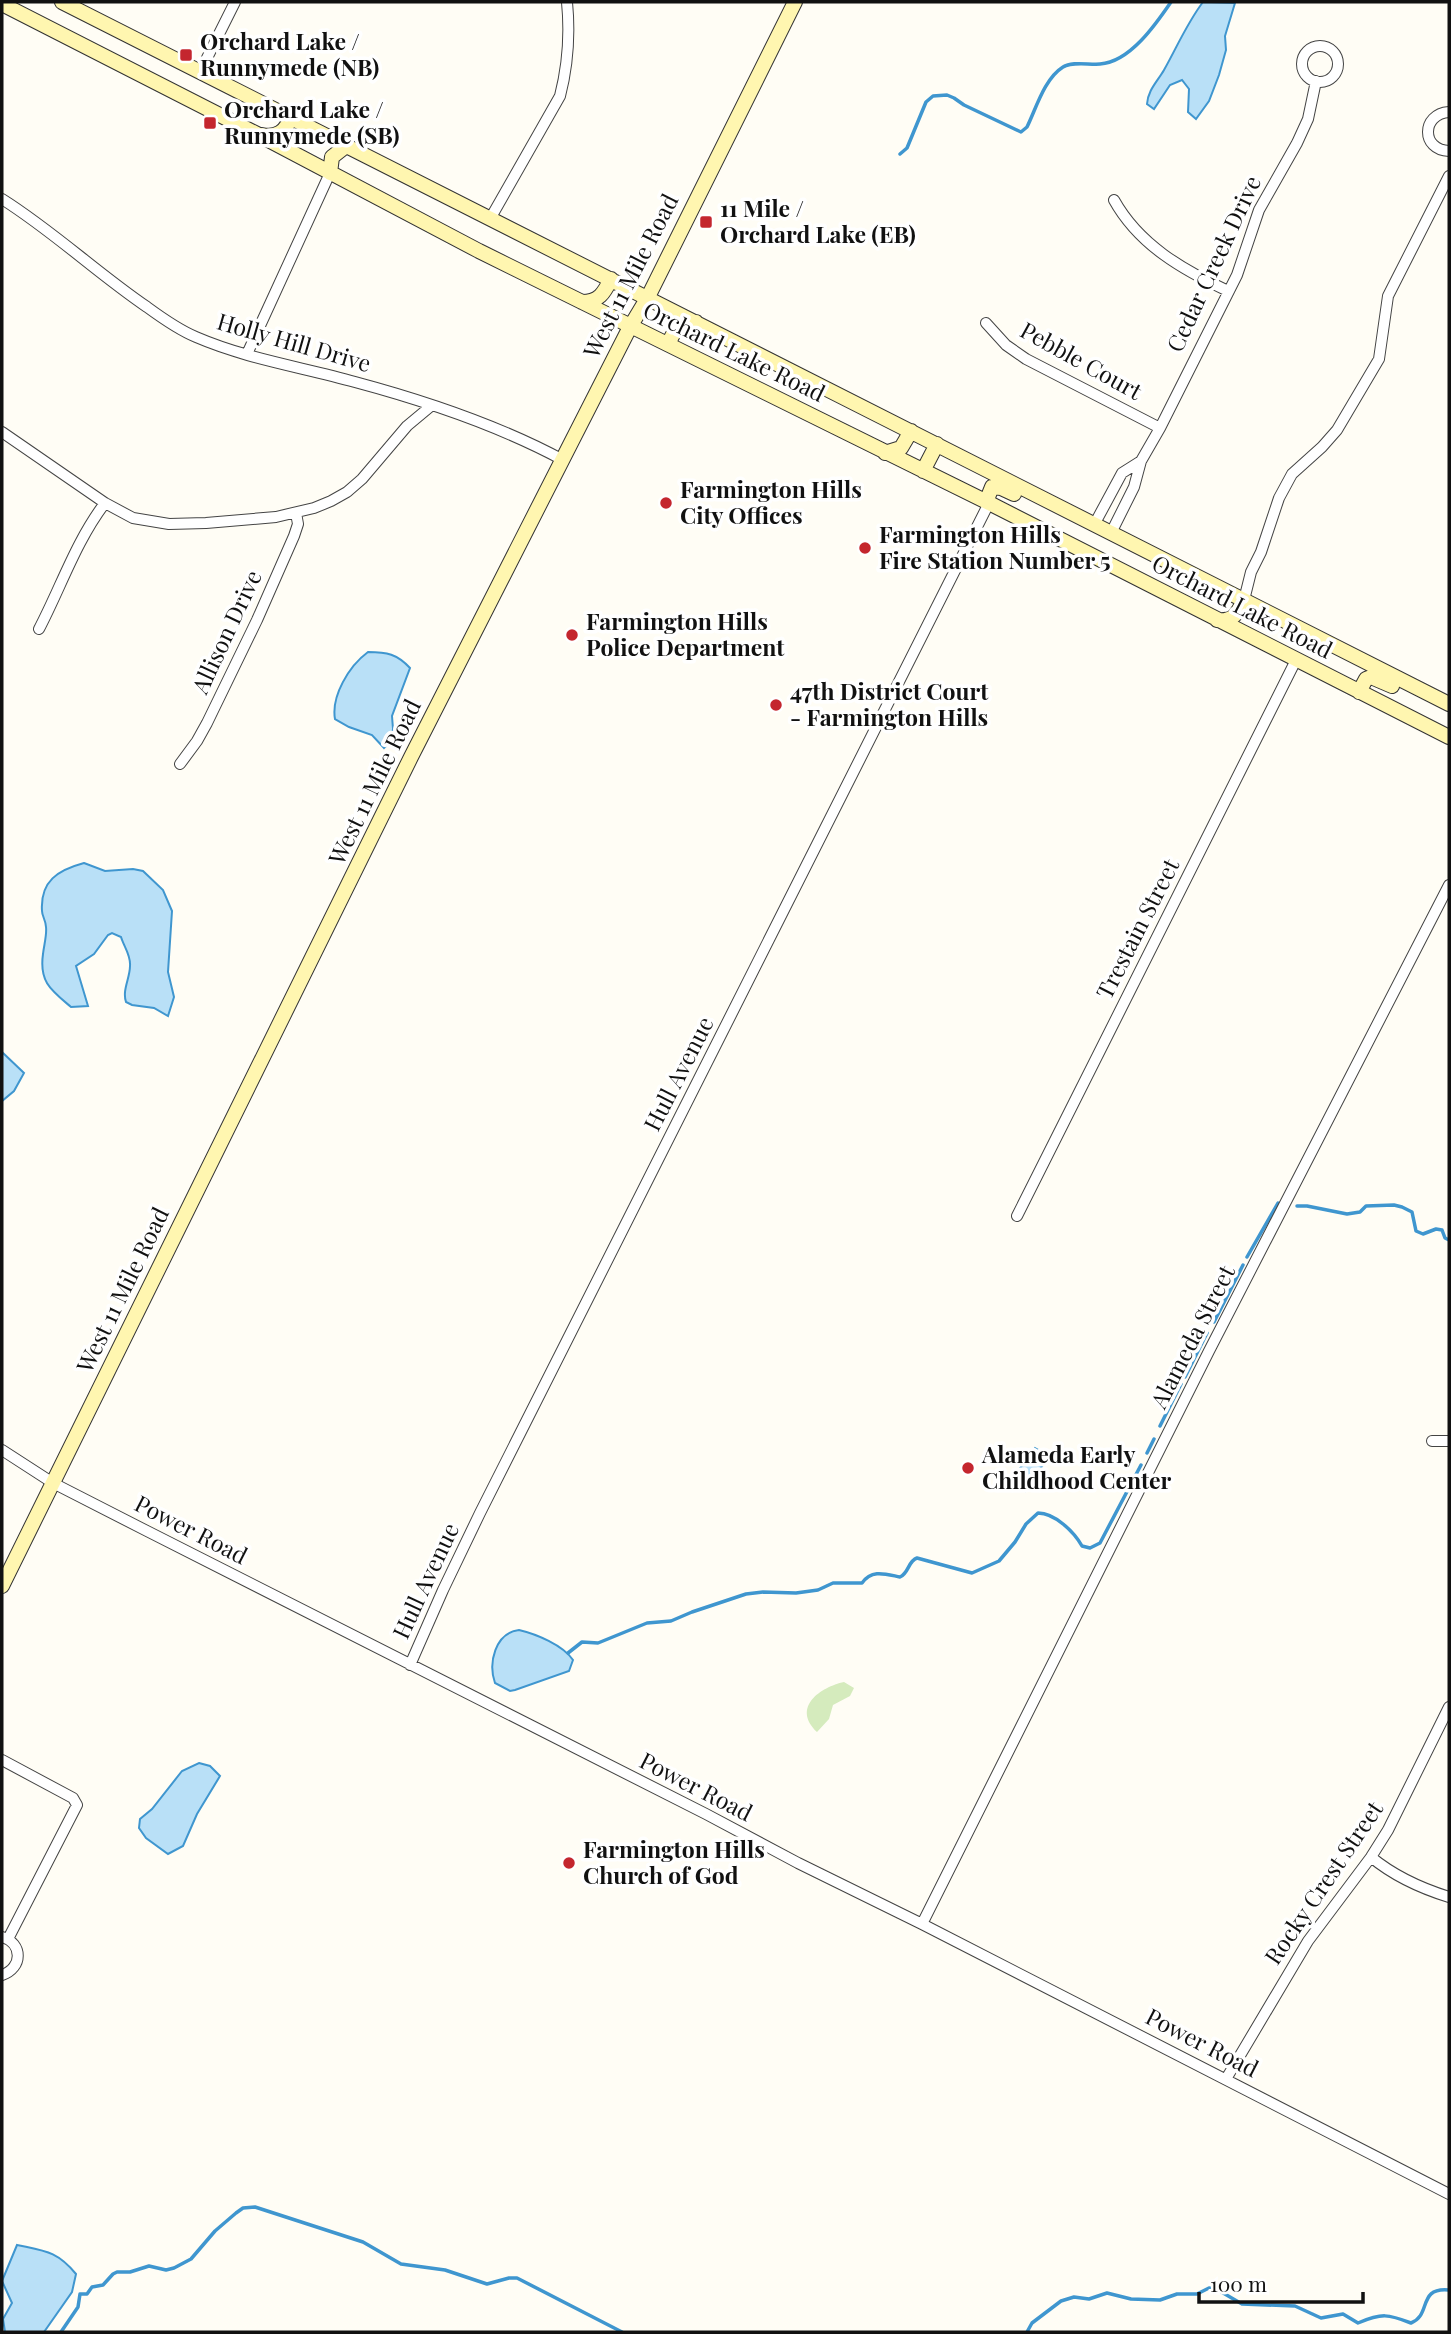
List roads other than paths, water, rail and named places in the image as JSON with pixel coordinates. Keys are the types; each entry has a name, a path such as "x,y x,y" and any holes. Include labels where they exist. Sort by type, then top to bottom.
{"main road":[{"name":"Orchard Lake Road","path":"62,2 1449,704"},
{"name":"West 11 Mile Road","path":"2,1586 411,757 630,327 648,297 795,2"},
{"name":"Orchard Lake Road","path":"2,4 630,327 989,503 1449,737"},
{"path":"257,134 274,136 282,132 291,117"},
{"path":"330,173 332,158 346,146"},
{"path":"582,302 596,300 602,296 611,279"},
{"path":"669,344 678,328 685,323 696,322"},
{"path":"885,453 901,448 911,431"},
{"path":"923,471 937,444"},
{"path":"989,503 992,487 1001,488 1079,527 1116,535"},
{"path":"1217,621 1227,621 1236,616 1244,600"},
{"path":"1359,691 1366,679 1377,678 1449,715"}],"street":[{"path":"201,72 235,2"},
{"path":"490,219 560,96 568,55 567,2"},
{"name":"Cedar Creek Drive","path":"1116,535 1141,461 1237,275 1259,209 1308,119 1316,81"},
{"path":"1449,112 1443,112 1432,120 1428,133 1433,145 1449,151"},
{"path":"247,355 330,173"},
{"path":"1244,600 1251,572 1261,552 1279,498 1292,474 1337,430 1378,359 1388,296 1449,176"},
{"name":"Holly Hill Drive","path":"2,199 129,295 192,335 247,355 354,381 500,429 563,460"},
{"path":"1114,200 1121,213 1148,243 1170,260 1228,291"},
{"name":"Pebble Court","path":"986,323 1006,345 1026,359 1160,428"},
{"path":"2,432 105,503 133,518 169,524 206,523 296,513 314,508 347,492 369,471 407,426 431,406"},
{"name":"Cedar Creek Drive","path":"1094,525 1122,473 1141,461"},
{"path":"39,629 78,546 93,518 105,503"},
{"name":"Hull Avenue","path":"410,1665 475,1524 989,503"},
{"name":"Allison Drive","path":"180,764 207,723 269,595 298,524 296,513"},
{"name":"Trestain Street","path":"1017,1216 1296,660"},
{"name":"Alameda Street","path":"922,1924 1203,1362 1449,885"},
{"path":"1432,1441 1449,1441"},
{"name":"Power Road","path":"2,1450 53,1483 1449,2194"},
{"name":"Rocky Crest Street","path":"1226,2079 1308,1941 1371,1857 1400,1808 1449,1707"},
{"path":"2,1760 73,1798 77,1805 5,1938 16,1947 18,1959 12,1970 2,1975"},
{"path":"1371,1857 1406,1882 1449,1897"}],"water":[{"path":"1203,2 1235,3 1225,36 1226,50 1209,101 1196,119 1188,112 1189,89 1182,80 1170,85 1154,109 1147,104 1151,90"},
{"path":"368,652 391,655 410,668 392,716 391,741 384,748 372,735 335,719 334,710 343,682 354,665"},
{"path":"84,863 105,871 143,871 163,890 172,911 168,972 174,997 168,1016 154,1008 126,1002 129,958 121,937 112,933 94,954 76,966 88,1006 71,1007 48,985 42,964 46,930 42,911 44,892 52,878 66,869"},
{"path":"2,1052 24,1073 14,1091 2,1101"},
{"path":"1035,1448 1049,1456 1025,1491 1012,1484"},
{"path":"519,1630 541,1637 563,1650 573,1660 569,1671 510,1691 495,1683 492,1667 495,1650 504,1637"},
{"path":"199,1763 210,1766 220,1776 197,1814 183,1846 168,1854 146,1838 139,1828 140,1819 152,1809 182,1771"},
{"path":"17,2245 56,2256 76,2274 72,2292 44,2332 5,2332 3,2319 12,2303 2,2281"}],"waterway":[{"path":"900,154 907,148 926,102 933,96 947,95 1021,132 1027,127 1041,95 1056,72 1071,64 1100,64 1122,57 1158,21 1171,2"},
{"path":"1247,1257 1278,1203"},
{"path":"1297,1206 1347,1214 1360,1212 1366,1206 1394,1205 1412,1212 1416,1231 1423,1234 1436,1229 1442,1230 1445,1238 1449,1240"},
{"path":"1214,1322 1243,1265"},
{"path":"1185,1377 1207,1333"},
{"path":"1160,1426 1181,1384"},
{"path":"1147,1453 1154,1439"},
{"path":"568,1653 582,1642 598,1643 647,1623 671,1621 746,1594 818,1590 833,1583 862,1583 874,1574 900,1577 917,1558 972,1573 999,1561 1026,1524 1038,1513 1057,1520 1069,1529 1082,1546 1090,1548 1100,1543 1141,1465"},
{"path":"61,2332 78,2307 80,2294 87,2294 92,2287 103,2285 117,2272 130,2272 149,2266 166,2270 174,2268 191,2259 215,2231 236,2213 243,2208 255,2207 363,2242 401,2264 445,2270 487,2284 517,2278 622,2332"},
{"path":"1027,2332 1032,2323 1061,2301 1074,2297 1089,2299 1107,2293 1131,2299 1160,2300 1177,2294 1197,2294 1209,2288 1218,2290 1242,2304 1295,2306 1321,2318 1343,2314 1358,2323 1385,2316 1411,2323 1421,2314 1428,2297 1439,2290 1449,2290"}],"place":[{"name":"Orchard Lake / Runnymede (NB)","path":"186,55"},
{"name":"Orchard Lake / Runnymede (SB)","path":"210,123"},
{"name":"11 Mile / Orchard Lake (EB)","path":"706,222"},
{"name":"Farmington Hills City Offices","path":"666,503"},
{"name":"Farmington Hills Fire Station Number 5","path":"865,548"},
{"name":"Farmington Hills Police Department","path":"572,635"},
{"name":"47th District Court - Farmington Hills","path":"776,705"},
{"name":"Alameda Early Childhood Center","path":"968,1468"},
{"name":"Farmington Hills Church of God","path":"569,1863"}]}
